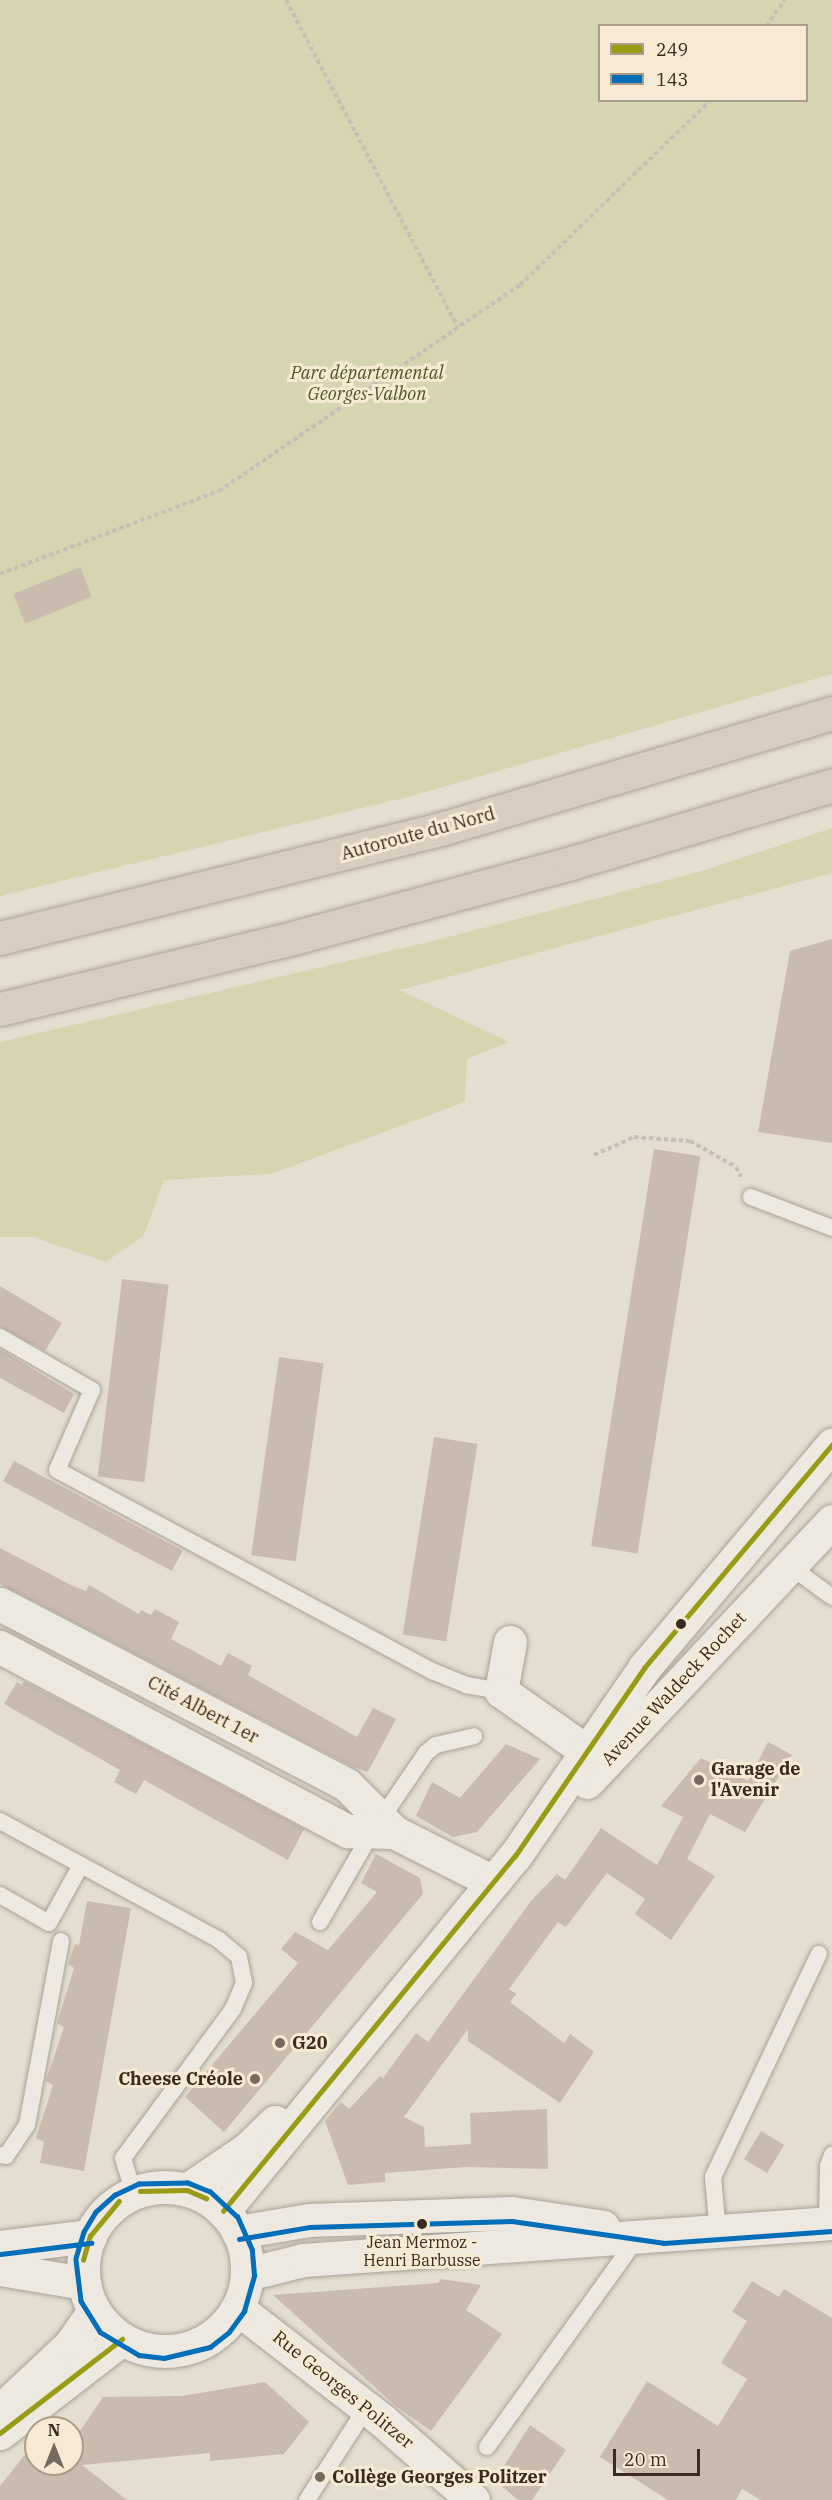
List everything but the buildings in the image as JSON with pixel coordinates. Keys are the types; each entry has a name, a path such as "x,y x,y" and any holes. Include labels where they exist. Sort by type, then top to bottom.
{"highway":[{"name":"Autoroute du Nord","path":"0,938 441,829 832,713"},
{"path":"0,1009 294,938 571,863 832,785"}],"main road":[{"name":"Avenue Waldeck Rochet","path":"515,1856 589,1753 644,1668 832,1445"},
{"name":"Avenue Waldeck Rochet","path":"230,2221 370,2032 515,1856 832,1521"},
{"name":"Cité Albert 1er","path":"0,1604 347,1785 382,1828 493,1882"},
{"path":"510,1642 501,1691 589,1753"},
{"name":"Cité Albert 1er","path":"0,1647 348,1832 382,1828"},
{"name":"Avenue Waldeck Rochet","path":"187,2190 247,2149 370,2032"},
{"path":"164,2188 187,2190 230,2221 247,2274 237,2308 224,2326 186,2348 164,2351 122,2339 89,2297 83,2260 90,2236 102,2217 134,2194 164,2188"},
{"path":"230,2221 512,2213 651,2237"},
{"path":"247,2274 303,2260 829,2223"},
{"path":"0,2247 90,2236"},
{"path":"0,2270 89,2297"},
{"path":"0,2411 70,2345 89,2297"},
{"name":"Rue Georges Politzer","path":"237,2308 367,2408 473,2500"},
{"path":"0,2433 122,2339"}],"lane":[{"path":"751,1197 832,1228"},
{"path":"0,1337 93,1390 57,1470 432,1671 466,1685 501,1691"},
{"path":"790,1566 832,1597"},
{"path":"320,1922 382,1828 426,1753 436,1745 474,1736"},
{"path":"0,1821 219,1940 239,1957 244,1983 233,2009 123,2158 134,2194"},
{"path":"0,1895 49,1923 81,1865"},
{"path":"0,2155 6,2156 27,2125 61,1941"},
{"path":"718,2232 713,2177 819,1954"},
{"path":"829,2223 828,2166 832,2155"},
{"path":"487,2447 651,2237"},
{"path":"307,2500 367,2408"}],"path":[{"path":"286,0 458,327"},
{"path":"767,24 785,0"},
{"path":"0,574 219,491 520,285 709,102"},
{"path":"594,1155 634,1137 690,1141 736,1167 751,1197"}],"green space":[{"name":"Parc départemental Georges-Valbon","path":"0,0 832,0 832,674 412,796 0,896"},
{"path":"832,828 832,873 400,990 509,1042 467,1059 465,1102 271,1174 164,1180 144,1235 106,1262 33,1237 0,1237 0,1042 433,941 702,871"}],"transit line":[{"name":"249","path":"223,2211 515,1856 644,1668 832,1445"},
{"name":"143","path":"76,2258 84,2232 96,2212 115,2195 139,2184 188,2183 210,2192 237,2217 252,2250 254,2275 244,2311 229,2332 210,2347 164,2358 139,2355 100,2332 81,2301 76,2260"},
{"name":"249","path":"140,2191 187,2190 206,2198"},
{"name":"249","path":"83,2260 90,2236 119,2201"},
{"name":"143","path":"239,2239 310,2227 512,2221 664,2243 832,2231"},
{"name":"143","path":"1,2254 91,2243"},
{"name":"249","path":"0,2433 122,2339"}],"place":[{"name":"Garage de l'Avenir","path":"699,1780"},
{"name":"G20","path":"280,2043"},
{"name":"Cheese Créole","path":"255,2079"},
{"name":"Jean Mermoz - Henri Barbusse","path":"422,2224"},
{"name":"Collège Georges Politzer","path":"320,2477"}]}
